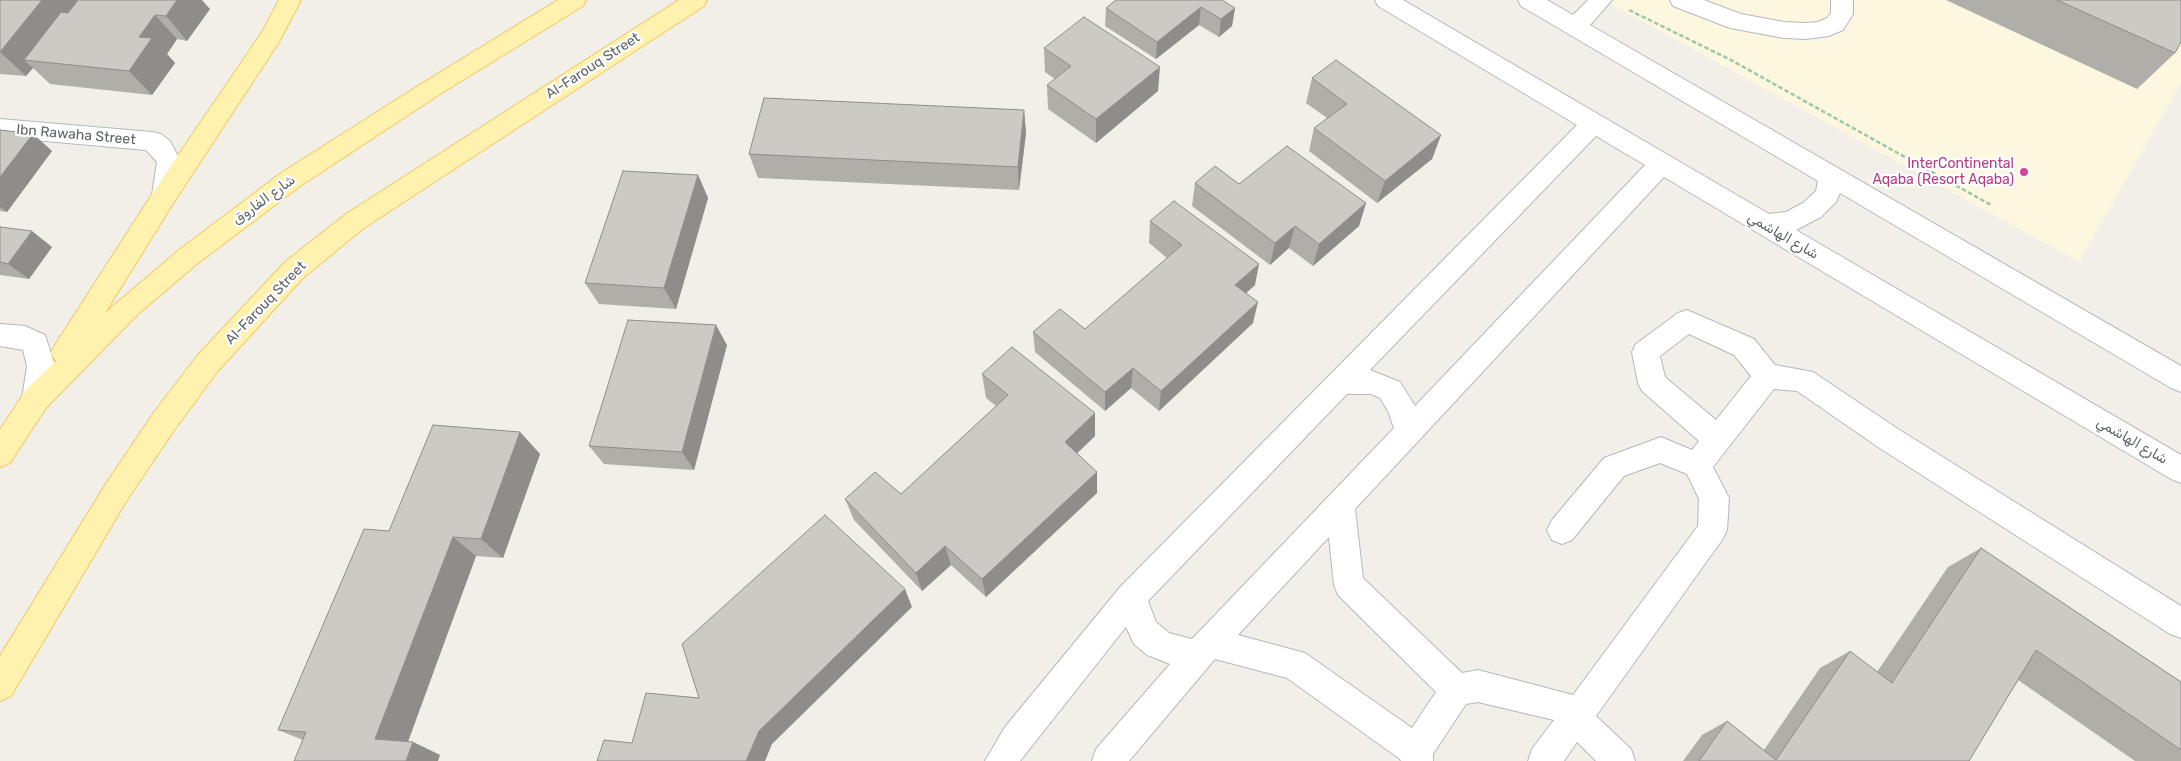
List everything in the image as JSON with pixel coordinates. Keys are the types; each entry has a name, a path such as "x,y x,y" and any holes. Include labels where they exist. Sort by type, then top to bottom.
{"main road":[{"path":"36,399 165,195 271,36 290,0"},
{"name":"شارع الفاروق","path":"0,454 36,399 129,306 188,257 290,180 428,90 575,0"},
{"name":"Al-Farouq Street","path":"0,685 117,491 165,420 207,364 294,270 355,221 696,0"}],"street":[{"name":"شارع الهاشمي","path":"1386,0 2180,469"},
{"path":"1530,0 2181,380"},
{"path":"1576,26 1601,0"},
{"path":"1681,0 1738,22 1784,30 1806,31 1821,30 1836,24 1842,14 1842,0"},
{"path":"1000,761 1016,738 1132,596 1593,124"},
{"name":"Ibn Rawaha Street","path":"0,128 152,141 161,148 169,162 165,195"},
{"path":"1108,761 1204,649 1661,164"},
{"path":"1764,225 1791,221 1812,210 1827,195 1832,175"},
{"path":"1718,439 1652,383 1646,352 1686,321 1744,347 1768,376 1803,380 1888,438 2181,624"},
{"path":"0,335 25,337 36,344 41,366 36,399"},
{"path":"1697,466 1768,376"},
{"path":"1342,382 1373,382 1390,390 1401,406 1409,432"},
{"path":"1544,761 1712,530 1714,498 1697,466 1661,450 1614,467 1562,530"},
{"path":"1340,505 1348,585 1408,646 1457,690"},
{"path":"1132,596 1136,616 1145,632 1158,644 1173,650 1204,649 1294,664 1416,755 1457,690 1478,686 1564,707 1619,761"}],"path":[{"path":"1627,9 1731,60 1991,205"}],"shaded area":[{"name":"InterContinental Aqaba (Resort Aqaba)","path":"1604,0 2181,0 2181,83 2079,262"}],"building":[{"path":"0,0 42,0 0,52"},
{"path":"78,0 177,0 166,16 155,15 139,37 152,38 129,71 24,60 61,12 68,13"},
{"path":"1116,0 1222,0 1235,8 1221,19 1201,7 1157,42 1106,8"},
{"path":"2057,0 2181,0 2181,42 2175,53"},
{"path":"1084,17 1160,67 1096,119 1047,85 1071,66 1044,48"},
{"path":"1336,60 1441,135 1385,181 1314,128 1347,104 1312,78"},
{"path":"764,98 1024,110 1018,167 749,154"},
{"path":"0,130 33,134 0,177"},
{"path":"1287,146 1366,203 1319,244 1295,226 1275,243 1195,183 1215,166 1239,184"},
{"path":"623,171 698,175 664,288 585,283"},
{"path":"1174,201 1259,264 1235,285 1258,302 1161,391 1133,368 1105,392 1033,332 1060,309 1085,329 1182,245 1150,221"},
{"path":"0,227 32,231 8,264 0,262"},
{"path":"628,320 716,325 682,452 589,446"},
{"path":"1012,347 1095,413 1065,442 1097,472 982,579 945,546 916,573 845,499 875,472 901,494 1008,395 982,374"},
{"path":"433,425 520,432 481,539 453,537 375,739 413,742 406,761 294,761 306,732 278,730 364,529 389,531"},
{"path":"825,515 905,589 759,731 746,761 597,761 604,740 632,743 646,693 699,698 682,644"},
{"path":"1981,548 2181,682 2181,750 2036,650 1969,761 1699,761 1727,721 1776,760 1850,651 1892,683"}],"place":[{"name":"InterContinental Aqaba (Resort Aqaba)","path":"2024,172"}]}
